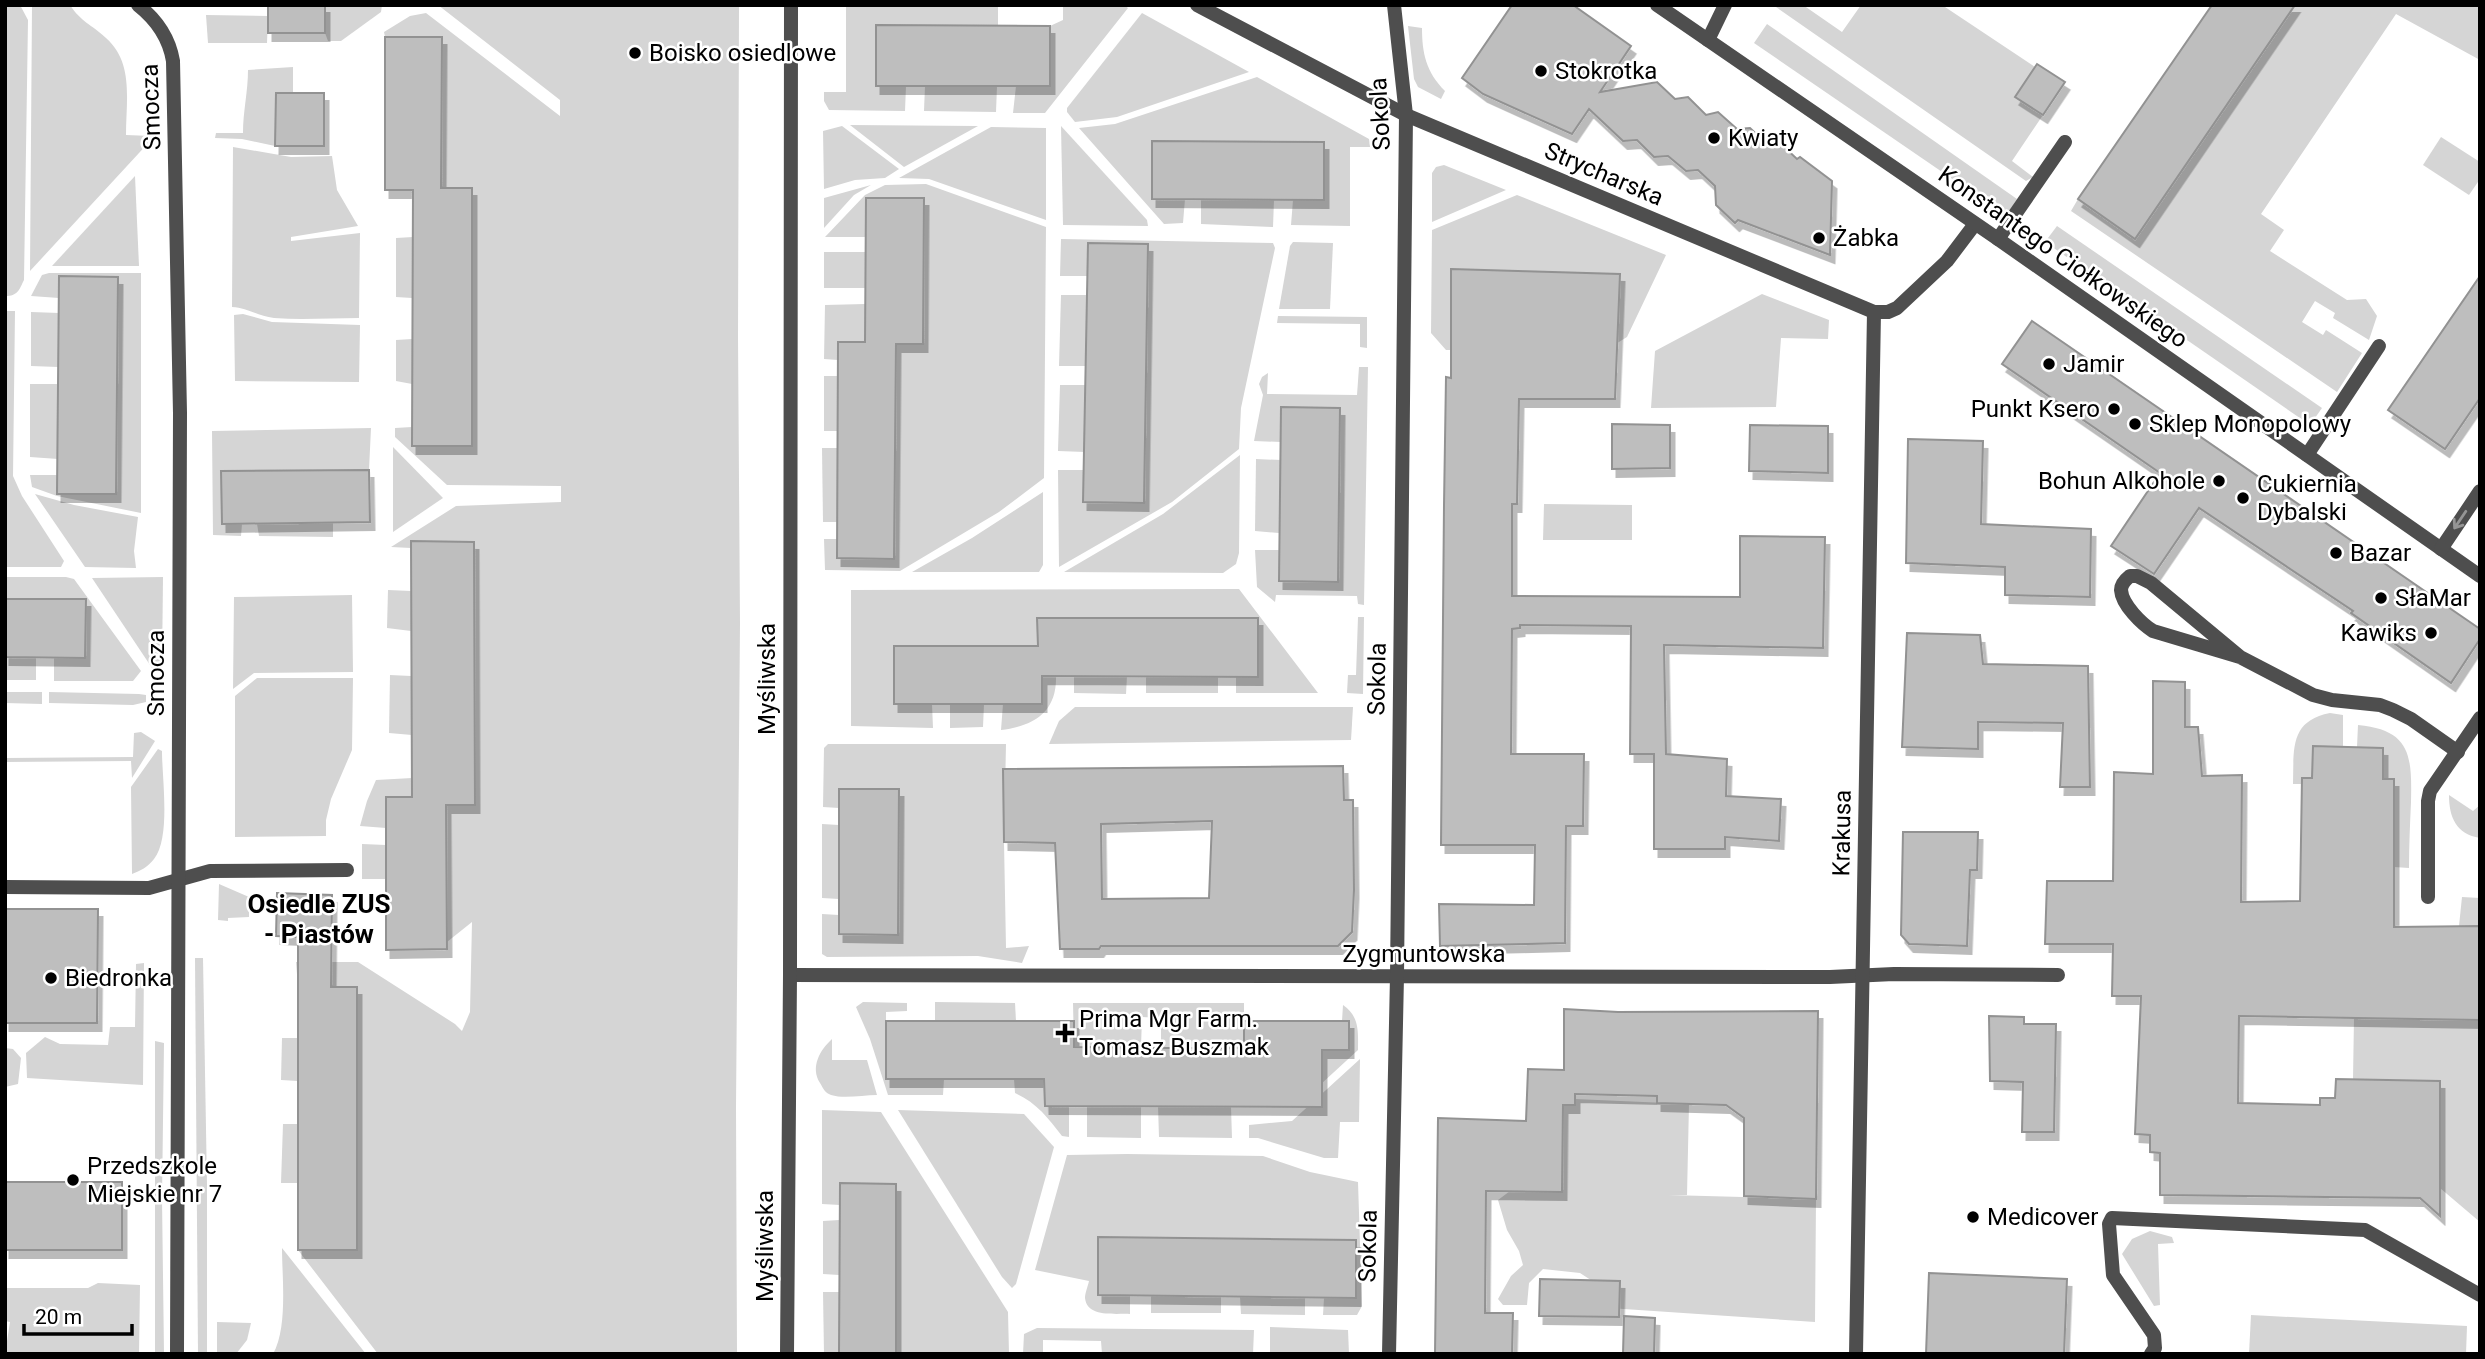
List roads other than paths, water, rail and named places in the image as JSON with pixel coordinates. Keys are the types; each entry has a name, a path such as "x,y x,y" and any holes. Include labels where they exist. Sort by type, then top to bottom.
{"street":[{"name":"Smocza","path":"138,5 157,22 171,49 173,61 180,413 177,1354"},
{"name":"Myśliwska","path":"787,1354 791,5"},
{"name":"Strycharska","path":"1197,5 1406,115 1874,312"},
{"name":"Sokola","path":"1389,1354 1397,976 1406,115 1394,5"},
{"name":"Konstantego Ciołkowskiego","path":"1657,5 1998,239 2480,576"},
{"path":"1708,40 1725,5"},
{"path":"1998,239 2064,142"},
{"path":"1874,312 1888,312 1897,308 1947,261 1975,224"},
{"name":"Krakusa","path":"1856,1354 1874,312"},
{"path":"2307,455 2379,346"},
{"path":"2441,549 2480,491"},
{"path":"2241,657 2151,583 2137,576 2130,576 2123,582 2120,589 2124,600 2153,631 2241,657 2313,695 2332,700 2380,705 2393,710 2411,719 2458,752"},
{"path":"2428,897 2430,790 2480,718"},
{"path":"5,887 149,888 211,871 347,870"},
{"name":"Zygmuntowska","path":"790,975 2058,975"},
{"path":"2151,1354 2155,1348 2154,1335 2113,1275 2109,1224 2112,1218 2365,1230 2480,1295"}],"place":[{"name":"Boisko osiedlowe","path":"635,53"},
{"name":"Stokrotka","path":"1541,71"},
{"name":"Kwiaty","path":"1714,138"},
{"name":"Żabka","path":"1819,238"},
{"name":"Jamir","path":"2049,364"},
{"name":"Punkt Ksero","path":"2114,409"},
{"name":"Sklep Monopolowy","path":"2135,424"},
{"name":"Bohun Alkohole","path":"2219,481"},
{"name":"Cukiernia Dybalski","path":"2243,498"},
{"name":"Bazar","path":"2336,553"},
{"name":"SłaMar","path":"2381,598"},
{"name":"Kawiks","path":"2431,633"},
{"name":"Biedronka","path":"51,978"},
{"name":"Prima Mgr Farm. Tomasz Buszmak","path":"1065,1033"},
{"name":"Przedszkole Miejskie nr 7","path":"73,1180"},
{"name":"Medicover","path":"1973,1217"}],"district":[{"name":"Osiedle ZUS - Piastów","path":"319,919"}]}
